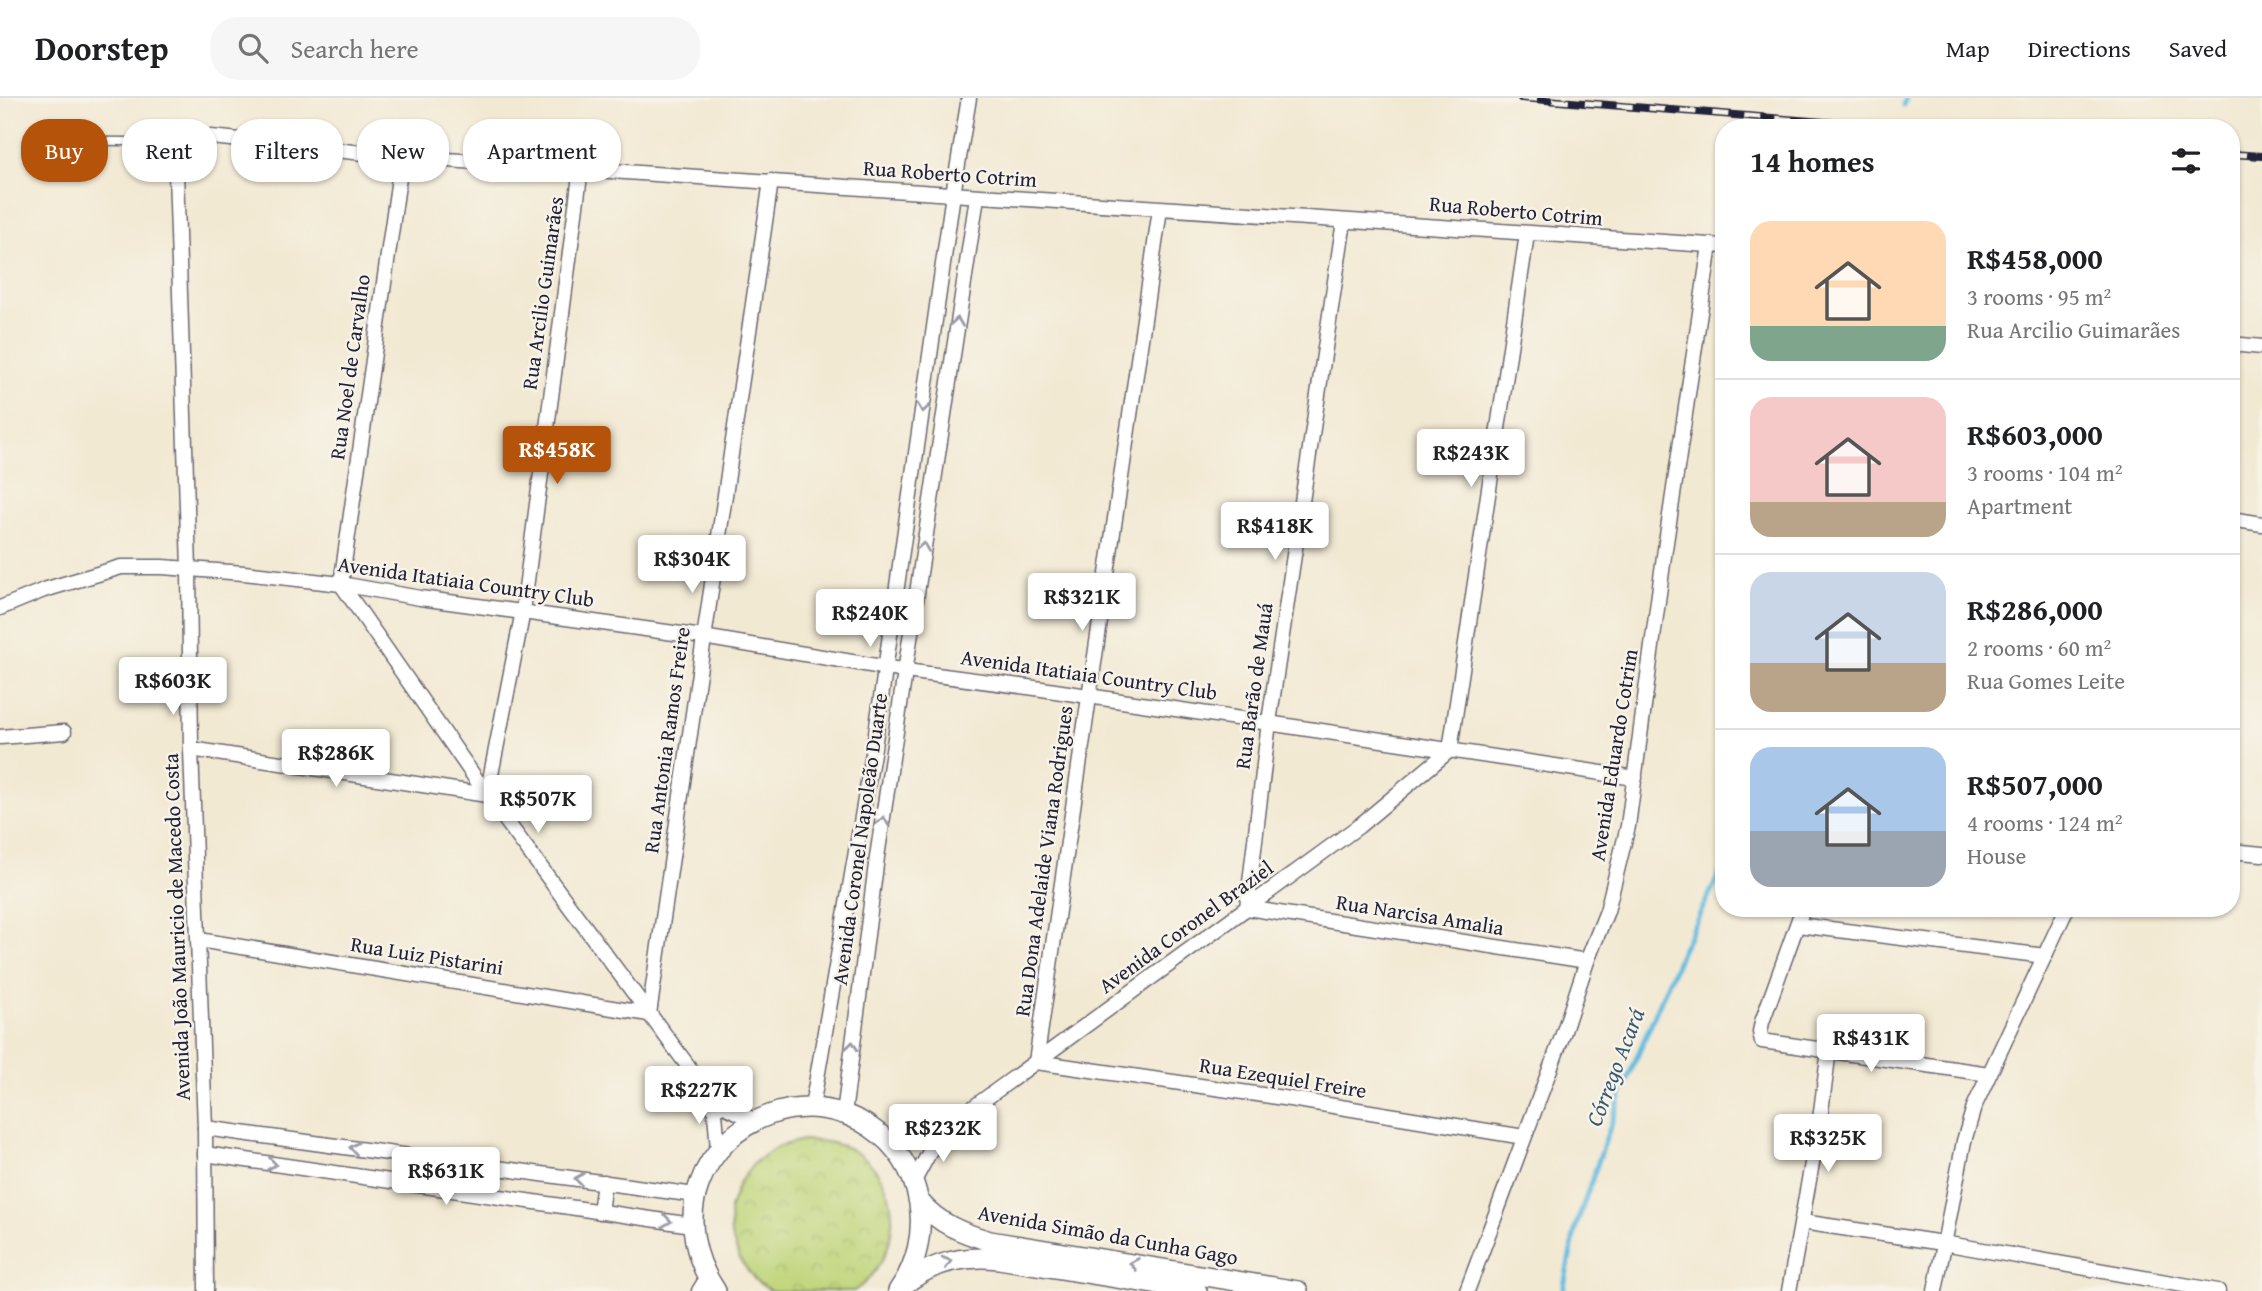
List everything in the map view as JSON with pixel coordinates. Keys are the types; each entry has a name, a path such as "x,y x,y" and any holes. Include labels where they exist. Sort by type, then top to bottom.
{"street":[{"name":"Avenida Coronel Napoleão Duarte","path":"812,1107 853,880 969,98"},
{"name":"Rua Roberto Cotrim","path":"217,138 357,152"},
{"name":"Rua Roberto Cotrim","path":"621,171 1715,246"},
{"name":"Rua Antonia Ramos Freire","path":"649,1014 771,181"},
{"name":"Avenida João Mauricio de Macedo Costa","path":"176,182 189,568 191,749 205,1128 206,1291"},
{"name":"Rua Noel de Carvalho","path":"341,584 398,182"},
{"name":"Rua Arcilio Guimarães","path":"487,795 523,611 579,182"},
{"name":"Avenida Coronel Napoleão Duarte","path":"844,1114 872,896 977,197"},
{"name":"Rua Dona Adelaide Viana Rodrigues","path":"1036,1062 1160,209"},
{"name":"Rua Barão de Mauá","path":"1247,908 1269,722 1344,220"},
{"path":"1450,750 1527,234"},
{"name":"Avenida Eduardo Cotrim","path":"1467,1291 1607,911 1628,825 1664,556 1715,258"},
{"path":"2240,345 2262,347"},
{"path":"2240,520 2262,524"},
{"name":"Avenida Itatiaia Country Club","path":"0,608 44,590 121,567 189,568 341,584 420,598 703,637 906,671 1269,722 1635,778"},
{"path":"341,584 487,795 715,1101 754,1120"},
{"path":"0,737 64,732"},
{"path":"191,749 487,795"},
{"name":"Avenida Coronel Braziel","path":"891,1144 941,1131 1359,826 1450,750"},
{"path":"2240,852 2262,854"},
{"name":"Rua Narcisa Amalia","path":"1247,908 1587,961"},
{"path":"1800,917 1762,1022 1760,1037 1766,1043 1989,1074"},
{"path":"1935,1291 1964,1141 1974,1107 2063,917"},
{"path":"1798,925 2045,956"},
{"name":"Rua Luiz Pistarini","path":"199,940 649,1014"},
{"path":"1789,1291 1829,1050"},
{"name":"Rua Ezequiel Freire","path":"1036,1062 1524,1137"},
{"path":"715,1101 718,1149"},
{"path":"708,1287 692,1225 695,1195 704,1171 718,1149 754,1120 783,1110 812,1107 844,1114 869,1126 891,1144 914,1181 919,1202 920,1236 914,1263 900,1289"},
{"path":"205,1128 695,1195"},
{"name":"Avenida Coronel Braziel","path":"914,1181 941,1131"},
{"path":"205,1154 692,1225"},
{"path":"600,1212 604,1182"},
{"name":"Avenida Simão da Cunha Gago","path":"919,1202 931,1215 989,1249 1197,1291"},
{"path":"1802,1222 1943,1243 2218,1291"},
{"name":"Avenida Simão da Cunha Gago","path":"900,1289 924,1271 989,1249 1298,1291"}],"green space":[{"path":"802,1140 836,1144 854,1151 871,1165 883,1182 890,1201 890,1241 882,1260 870,1277 854,1291 771,1291 756,1281 740,1260 731,1235 730,1208 739,1183 755,1162 777,1147"}],"waterway":[{"name":"Córrego Acará","path":"1903,105 1906,98"},
{"name":"Córrego Acará","path":"1563,1291 1576,1226 1621,1095 1681,952 1715,883"}],"railway":[{"path":"1521,98 1786,119"},
{"path":"2240,155 2262,156"}]}
